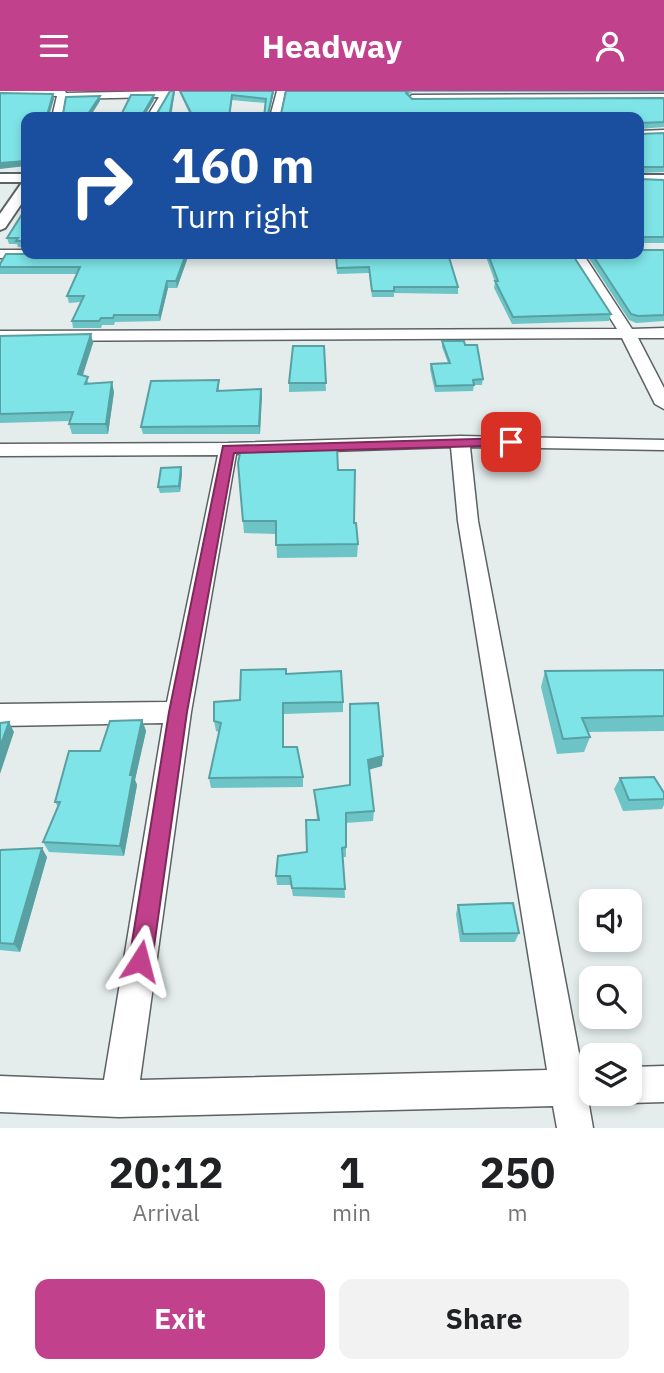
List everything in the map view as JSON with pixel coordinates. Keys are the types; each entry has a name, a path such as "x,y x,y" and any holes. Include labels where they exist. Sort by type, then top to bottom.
{"street":[{"path":"276,112 281,91"},
{"path":"0,92 62,93 62,96 166,92"},
{"path":"155,112 166,92"},
{"path":"412,99 531,95 664,97"},
{"path":"531,95 537,111"},
{"path":"58,112 62,96"},
{"path":"644,134 664,134"},
{"path":"0,178 21,178"},
{"path":"644,179 664,179"},
{"path":"0,225 21,194"},
{"path":"0,254 21,254"},
{"path":"580,259 628,334 664,404"},
{"path":"0,336 664,333"},
{"path":"0,450 228,449 460,442 664,445"},
{"path":"460,442 468,521 579,1082"},
{"path":"119,1100 178,712 228,449"},
{"path":"0,715 178,712"},
{"path":"642,1085 664,1084"},
{"path":"0,1094 119,1100 579,1087"},
{"path":"575,1128 579,1095"}],"building":[{"path":"170,91 174,91 170,112 158,112"},
{"path":"180,91 273,91 268,112 265,112 266,99 232,95 230,112 190,112"},
{"path":"286,91 408,91 406,93 412,99 664,98 664,122 644,123 644,112 281,112"},
{"path":"0,93 53,94 48,112 21,112 21,161 0,163"},
{"path":"131,95 154,95 144,112 122,112"},
{"path":"100,96 89,112 63,112 66,97"},
{"path":"664,133 664,167 644,167 644,134"},
{"path":"644,179 664,180 664,237 644,237"},
{"path":"21,216 21,241 16,241 18,238 7,238"},
{"path":"644,250 664,250 664,315 631,314 595,259 644,259"},
{"path":"6,254 21,254 21,259 184,259 176,281 167,281 159,315 114,315 113,318 101,318 99,321 72,321 84,296 67,296 80,267 0,267"},
{"path":"336,259 450,259 458,287 394,287 394,291 372,291 369,267 337,268"},
{"path":"490,259 575,259 611,314 513,317 495,281 498,281"},
{"path":"91,334 78,374 88,377 85,384 112,382 106,424 69,424 73,412 0,414 0,336"},
{"path":"442,341 464,341 465,345 477,345 483,379 473,380 474,385 436,386 431,364 450,363"},
{"path":"293,346 324,346 326,383 289,383"},
{"path":"219,380 217,391 261,389 259,426 141,427 151,381"},
{"path":"337,447 338,470 355,470 354,523 358,544 276,545 276,521 243,521 238,463 241,448"},
{"path":"181,467 179,486 158,487 161,468"},
{"path":"286,669 286,674 341,671 343,702 283,703 283,747 297,747 303,777 209,778 221,723 214,721 214,702 240,700 241,670"},
{"path":"664,670 664,716 582,718 590,737 563,739 545,671"},
{"path":"378,703 383,756 368,760 374,811 346,813 346,847 342,848 345,889 292,888 290,876 276,876 278,856 307,852 306,820 319,820 314,790 350,785 350,704"},
{"path":"142,720 130,775 133,775 120,846 43,842 60,802 55,802 69,751 100,751 110,721"},
{"path":"9,722 0,747 0,723"},
{"path":"654,777 664,793 664,799 629,800 620,778"},
{"path":"42,848 14,944 0,943 0,850"},
{"path":"513,903 519,933 463,934 458,905"}],"route":[{"path":"140,961 178,712 228,449 511,442"}]}
